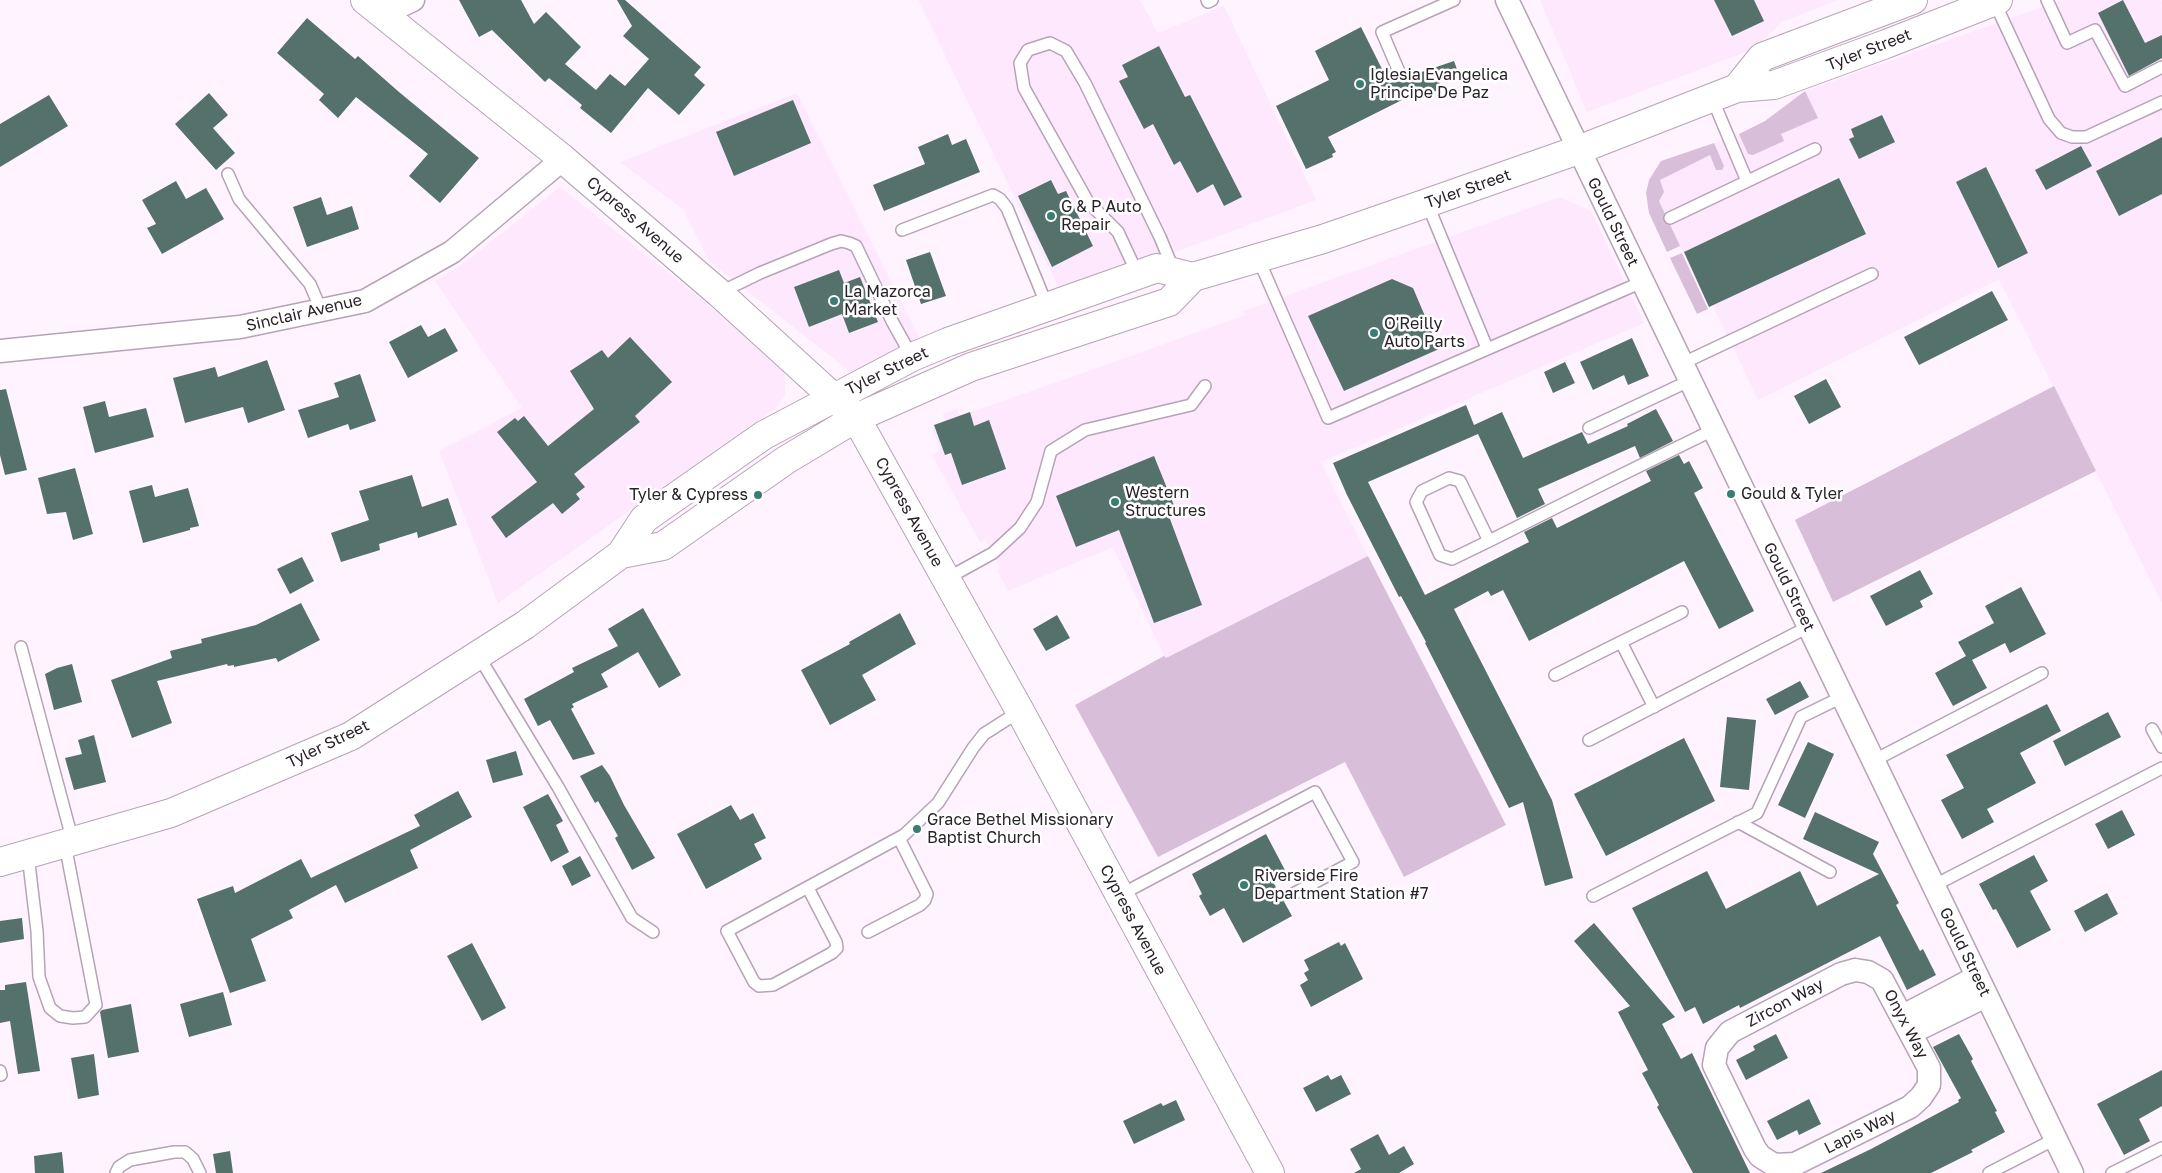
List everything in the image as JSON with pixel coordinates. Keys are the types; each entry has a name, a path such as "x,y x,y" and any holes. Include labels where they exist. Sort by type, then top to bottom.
{"main road":[{"name":"Tyler Street","path":"1737,88 1762,57 1880,6 1913,0"},
{"name":"Tyler Street","path":"0,862 172,813 351,736 525,625 621,554 644,519 764,435 912,357 948,342 1157,268 1184,275 1258,258 1322,239 1578,150 1737,88 1774,85 1996,1"},
{"name":"Cypress Avenue","path":"374,7 563,159 719,293 856,418 1020,711 1270,1173"},
{"name":"Tyler Street","path":"621,554 663,546 786,460 856,418 971,367 1169,302 1184,275"}],"street":[{"path":"374,7 413,0"},
{"name":"Gould Street","path":"1507,0 2072,1173"},
{"name":"Sinclair Avenue","path":"0,351 240,328 365,301 452,252 563,159"},
{"name":"Zircon Way","path":"1781,1166 1767,1161 1755,1150 1714,1066 1714,1055 1721,1042 1730,1032 1841,974 1855,970 1868,972"},
{"name":"Onyx Way","path":"1868,972 1882,980 1907,1024 1929,1068 1929,1085"},
{"path":"1907,1024 1982,986"},
{"name":"Lapis Way","path":"1781,1166 1795,1164 1910,1106 1921,1097 1929,1085"}],"lane":[{"path":"1207,0 1208,2 1212,0"},
{"path":"1400,74 1382,32 1454,0"},
{"path":"2047,0 2067,43 2096,30 2125,86 2162,67"},
{"path":"1996,1 2049,119 2061,133 2072,137 2086,137 2162,102"},
{"path":"1138,275 1118,232 1088,202 1024,88 1020,63 1028,50 1050,43 1066,51 1090,92 1160,237 1184,275"},
{"path":"1712,98 1747,181"},
{"path":"1670,218 1815,149"},
{"path":"228,174 239,199 310,284 321,310"},
{"path":"902,230 993,195 1000,199 1007,208 1048,308"},
{"path":"1427,203 1487,348"},
{"path":"719,293 760,273 831,244 841,241 850,243 856,246 892,321 912,357"},
{"path":"1258,258 1328,418 1642,282"},
{"path":"1589,428 1685,373 1872,274"},
{"path":"946,579 993,553 1020,528 1037,502 1051,451 1085,430 1191,405 1204,386"},
{"path":"1489,541 1460,481 1449,478 1422,491 1416,502 1440,555 1452,559 1489,541 1713,430"},
{"path":"1555,675 1682,612"},
{"path":"1589,740 1808,627"},
{"path":"1621,642 1654,707"},
{"path":"21,647 69,843 96,1005 86,1017 60,1016 50,1008 39,977 37,931 28,854"},
{"path":"478,655 558,787 632,918 653,932"},
{"path":"1873,760 2042,673"},
{"path":"1593,896 1757,813 1801,717 1842,697"},
{"path":"808,888 836,942 837,948 832,953 781,980 766,987 759,986 754,982 727,932 899,838 938,803 984,734 1020,711"},
{"path":"2152,729 2162,747"},
{"path":"1934,886 2162,768"},
{"path":"1120,896 1315,792 1353,862 1293,894"},
{"path":"1738,822 1830,872"},
{"path":"868,932 920,905 927,894 899,838"},
{"path":"1989,1173 2055,1139"},
{"path":"2112,1173 2162,1148"},
{"path":"116,1173 119,1167 130,1160 174,1152 185,1152 195,1163 200,1173"}],"shaded area":[{"path":"918,0 1140,0 1158,33 1224,6 1316,200 1062,294"},
{"path":"1540,0 1837,0 1782,22 1754,49 1587,112"},
{"path":"2062,0 2161,0 2162,2 2162,603 1999,279 1758,400 1713,306 1709,308 1659,201 1663,189 1659,180 1710,155 1724,166 1714,143 1739,134 1748,154 1784,141 1781,134 1817,118 1805,91"},
{"path":"1805,91 1818,118 1781,134 1784,141 1753,155 1748,154 1739,134 1765,121"},
{"path":"797,93 923,345 852,373 709,261 683,209 620,162"},
{"path":"1714,143 1724,166 1722,170 1716,170 1710,155 1660,180 1664,192 1659,201 1680,246 1667,252 1649,213 1646,193 1649,180 1661,161"},
{"path":"560,187 777,359 785,376 785,395 776,408 498,603 439,451 522,408 435,281 464,263"},
{"path":"1560,197 1591,211 1644,323 1321,462 1368,556 1165,658 1113,547 1008,591 997,570 1000,567 993,553 985,539 980,542 932,455 940,450 932,427 945,421 943,414 957,409 960,416 1100,367 1245,315 1244,311"},
{"path":"1682,253 1708,309 1697,314 1670,258"},
{"path":"2054,386 2096,471 1833,602 1795,520"},
{"path":"1368,556 1506,825 1404,877 1345,762 1158,857 1075,705 1164,656 1166,658"}],"building":[{"path":"459,0 521,0 534,24 546,12 581,47 565,64 596,90 610,74 625,86 649,59 623,36 632,26 617,0 625,0 701,67 694,75 705,85 679,115 648,88 611,133 580,108 582,105 549,78 545,82 492,30 479,37"},
{"path":"1714,0 1754,0 1764,21 1732,36"},
{"path":"2123,0 2145,43 2162,35 2162,58 2129,76 2098,13"},
{"path":"307,18 355,59 358,56 479,158 440,203 409,176 428,154 356,97 338,118 319,100 324,94 277,53"},
{"path":"1361,27 1389,83 1402,81 1407,77 1454,61 1458,72 1439,81 1441,89 1416,98 1414,94 1328,137 1336,152 1332,154 1333,157 1306,169 1276,106 1329,80 1315,51"},
{"path":"1159,46 1185,97 1190,95 1242,197 1224,206 1213,184 1197,193 1180,161 1174,165 1153,124 1144,129 1119,81 1128,77 1122,65"},
{"path":"209,93 228,115 213,128 235,153 216,170 175,124"},
{"path":"49,95 68,126 0,167 0,124"},
{"path":"793,100 811,143 734,176 716,132"},
{"path":"1882,115 1895,142 1859,159 1849,139 1854,137 1851,129"},
{"path":"948,134 952,145 966,139 980,172 884,211 873,185 925,164 918,147"},
{"path":"2162,137 2162,194 2119,216 2096,171"},
{"path":"2081,146 2092,166 2046,190 2035,170"},
{"path":"1986,167 2028,253 1998,268 1956,182"},
{"path":"1839,178 1866,234 1709,307 1684,252"},
{"path":"1051,180 1058,194 1066,191 1093,246 1052,267 1018,196"},
{"path":"176,181 186,199 206,188 224,219 162,254 147,228 156,224 142,200"},
{"path":"321,197 327,215 352,206 359,229 307,247 293,207"},
{"path":"930,252 946,296 921,304 906,260"},
{"name":"La Mazorca Market","path":"839,270 844,283 860,277 878,322 849,333 842,314 809,327 794,287"},
{"name":"O'Reilly Auto Parts","path":"1392,279 1413,288 1439,349 1344,391 1308,316"},
{"path":"1992,291 2008,320 1919,365 1904,337"},
{"path":"421,325 428,337 445,328 458,351 408,378 389,342"},
{"path":"630,337 672,382 635,416 640,422 574,474 585,487 576,494 580,499 562,514 553,503 506,538 491,517 537,482 497,432 515,418 518,421 524,416 548,446 594,409 570,371 602,350 608,358"},
{"path":"1632,338 1649,376 1628,385 1624,375 1593,390 1580,362"},
{"path":"267,360 285,410 248,423 243,407 185,423 173,378 215,367 218,377"},
{"path":"1565,362 1575,383 1553,393 1544,372"},
{"path":"360,374 376,421 350,430 348,424 308,438 298,410 339,397 334,383"},
{"path":"1826,379 1841,407 1809,424 1794,396"},
{"path":"6,389 27,470 5,475 0,455 0,390"},
{"path":"105,401 109,417 146,408 154,437 95,453 83,407"},
{"path":"1466,405 1474,425 1502,412 1523,458 1582,432 1588,444 1628,426 1627,424 1656,409 1673,441 1640,458 1635,446 1538,489 1545,504 1517,518 1478,434 1368,482 1425,595 1529,542 1524,532 1552,518 1557,528 1651,481 1646,471 1679,455 1684,464 1689,461 1703,488 1694,493 1754,611 1719,629 1684,561 1529,641 1503,590 1491,596 1488,591 1454,609 1552,800 1573,878 1545,886 1523,802 1509,808 1426,642 1401,596 1399,597 1347,495 1333,463"},
{"path":"970,412 974,426 989,420 1006,469 962,485 951,453 945,455 934,425"},
{"path":"1154,456 1175,508 1167,511 1202,605 1154,623 1119,530 1076,547 1056,496"},
{"path":"75,468 93,534 73,540 66,512 47,514 38,478"},
{"path":"412,475 422,507 448,498 457,525 418,538 417,532 379,544 380,550 341,562 331,533 369,520 359,491"},
{"path":"152,485 155,497 188,488 199,526 143,543 129,491"},
{"path":"302,557 314,581 290,594 277,569"},
{"path":"1920,570 1933,594 1920,601 1923,607 1886,626 1870,596"},
{"path":"2021,587 2046,634 2010,653 2005,643 1972,660 1987,688 1953,706 1935,673 1966,656 1958,642 1994,623 1985,606"},
{"path":"301,603 320,640 278,662 276,658 234,667 234,665 228,666 227,664 157,681 172,723 132,738 111,680 172,658 170,651 202,643 201,639 256,625"},
{"path":"643,608 681,675 659,688 638,652 601,674 608,687 572,704 574,707 571,709 595,754 573,760 550,720 538,726 524,699 574,672 572,668 618,646 608,629"},
{"path":"900,613 916,644 862,675 876,700 830,725 801,670 850,644 849,642"},
{"path":"1057,615 1070,638 1046,651 1033,629"},
{"path":"72,664 82,702 54,710 45,674"},
{"path":"1800,681 1809,697 1775,715 1766,699"},
{"path":"2047,704 2061,731 2020,753 2036,783 1987,809 1994,822 1962,839 1941,800 1964,788 1946,755"},
{"path":"2108,712 2121,737 2065,766 2053,741"},
{"path":"1727,717 1756,720 1749,790 1720,787"},
{"path":"94,735 106,782 74,790 65,758 82,754 78,740"},
{"path":"1684,738 1715,801 1606,856 1574,794"},
{"path":"1808,742 1834,754 1805,818 1778,805"},
{"path":"516,751 523,775 493,783 486,760"},
{"path":"602,765 610,776 624,805 655,858 632,870 615,838 618,836 598,801 595,803 580,776"},
{"path":"458,791 472,817 410,850 418,868 345,903 336,885 289,910 293,918 251,939 266,981 230,993 197,899 233,886 235,893 301,859 311,878 420,826 414,815"},
{"path":"548,794 563,821 556,825 569,852 551,862 523,807"},
{"path":"731,805 740,820 753,813 766,838 754,844 762,859 706,889 677,834"},
{"path":"2122,810 2135,835 2108,849 2095,824"},
{"path":"1815,812 1879,842 1873,854 1899,903 1896,905 1920,951 1923,949 1936,975 1907,990 1880,936 1740,1008 1739,1005 1703,1024 1695,1007 1685,1012 1632,908 1707,871 1726,909 1800,871 1817,906 1879,874 1803,839"},
{"path":"1266,834 1287,874 1273,882 1292,916 1243,943 1224,908 1210,916 1199,896 1202,894 1192,874"},
{"path":"2034,855 2048,881 2030,891 2051,930 2017,948 1996,909 1993,910 1979,884"},
{"path":"580,856 591,876 572,886 562,866"},
{"path":"2107,893 2118,914 2085,932 2074,911"},
{"path":"22,918 24,939 0,943 0,921"},
{"path":"1594,923 1675,1017 1662,1024 1681,1059 1692,1053 1750,1173 1693,1173 1657,1107 1659,1105 1642,1073 1648,1070 1618,1012 1630,1006 1574,941"},
{"path":"1339,942 1341,946 1345,943 1363,979 1311,1007 1300,985 1308,980 1304,973 1309,970 1304,960"},
{"path":"472,943 506,1008 482,1021 447,956"},
{"path":"26,982 40,1071 18,1074 10,1021 0,1023 0,990 5,990 5,985"},
{"path":"223,992 232,1025 189,1037 180,1004"},
{"path":"131,1004 139,1052 108,1058 100,1012"},
{"path":"1776,1034 1788,1058 1746,1080 1736,1060 1755,1050 1753,1046"},
{"path":"1959,1034 1973,1059 1971,1061 1997,1111 1995,1112 2005,1132 1971,1150 1973,1152 1931,1173 1821,1173 1871,1149 1959,1102 1958,1100 1961,1098 1933,1047"},
{"path":"94,1054 99,1095 78,1099 71,1058"},
{"path":"2162,1070 2162,1106 2139,1119 2150,1141 2124,1155 2097,1104"},
{"path":"1328,1075 1331,1080 1341,1075 1351,1094 1316,1112 1303,1088"},
{"path":"1809,1099 1821,1124 1799,1135 1797,1130 1777,1140 1767,1121"},
{"path":"1176,1100 1185,1120 1134,1144 1123,1121 1161,1103 1163,1106"},
{"path":"1378,1134 1389,1155 1404,1146 1414,1164 1399,1173 1354,1173 1361,1169 1350,1149"},
{"path":"230,1151 233,1173 216,1173 213,1154"},
{"path":"62,1152 64,1173 35,1173 34,1156"}],"place":[{"name":"Iglesia Evangelica Principe De Paz","path":"1360,84"},
{"name":"G & P Auto Repair","path":"1051,216"},
{"name":"La Mazorca Market","path":"834,301"},
{"name":"O'Reilly Auto Parts","path":"1374,333"},
{"name":"Gould & Tyler","path":"1731,494"},
{"name":"Tyler & Cypress","path":"758,495"},
{"name":"Western Structures","path":"1115,502"},
{"name":"Grace Bethel Missionary Baptist Church","path":"917,829"},
{"name":"Riverside Fire Department Station #7","path":"1244,885"}]}
